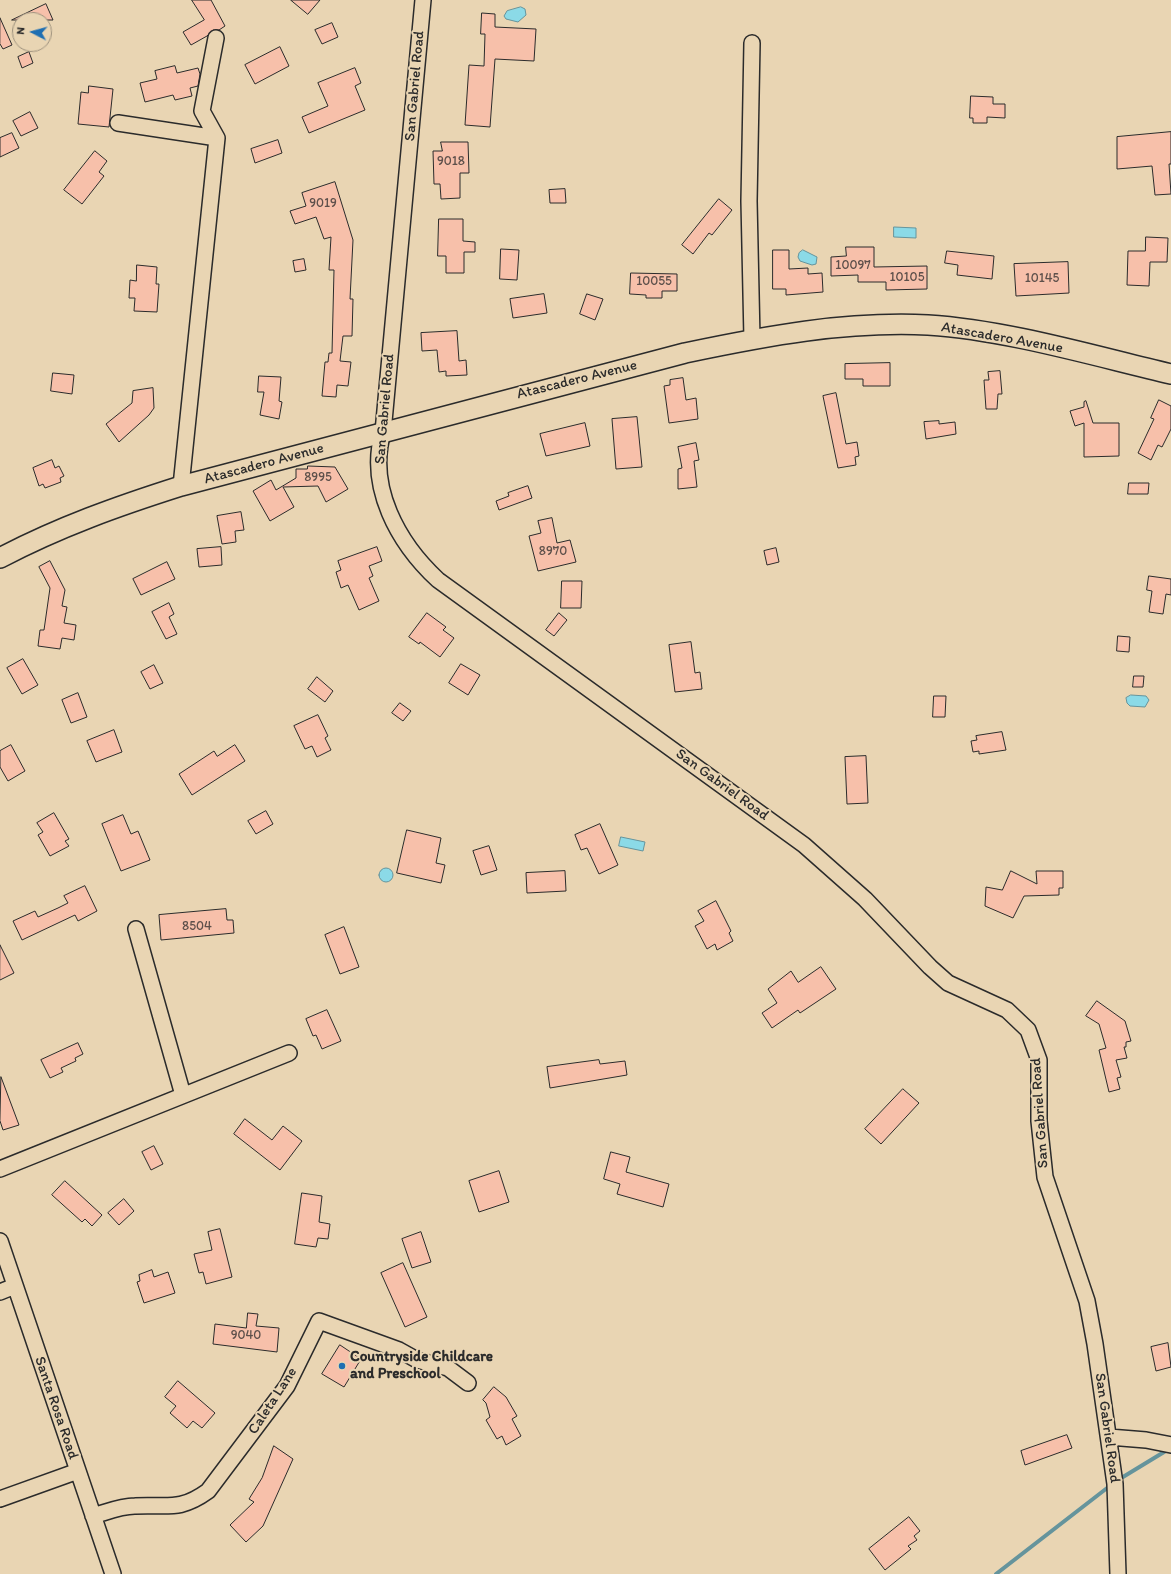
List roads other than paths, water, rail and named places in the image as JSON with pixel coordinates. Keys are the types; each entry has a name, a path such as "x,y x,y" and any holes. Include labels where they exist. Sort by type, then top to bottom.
{"main road":[{"name":"Atascadero Avenue","path":"0,558 37,538 108,509 181,486 685,353 752,339 827,327 878,324 929,326 980,331 1171,374"}],"street":[{"name":"San Gabriel Road","path":"423,0 383,432 378,448 379,475 392,519 407,546 432,575 450,590 804,845 866,899 933,970 948,983 1007,1010 1028,1030 1039,1060 1039,1122 1045,1177 1087,1301 1109,1437 1114,1484 1118,1574"},
{"path":"181,486 217,138 202,111 216,38"},
{"path":"752,43 749,201 752,339"},
{"path":"118,123 217,138"},
{"path":"136,929 183,1096"},
{"path":"0,1169 289,1053"},
{"name":"Santa Rosa Road","path":"0,1241 113,1574"},
{"path":"0,1292 15,1286"},
{"name":"Caleta Lane","path":"93,1516 122,1507 171,1507 185,1504 208,1491 287,1386 319,1321 399,1350 417,1360 448,1368 468,1383"},
{"path":"1109,1437 1138,1439 1171,1445"},
{"path":"0,1499 78,1471"}],"water":[{"path":"521,7 525,9 526,15 518,22 506,19 504,16 507,11"},
{"path":"894,227 916,228 916,238 894,237"},
{"path":"803,250 817,257 816,264 812,265 800,261 798,257 799,253"},
{"path":"1131,695 1146,696 1149,700 1145,707 1130,706 1127,703 1126,698"},
{"path":"621,837 645,842 643,851 619,846"},
{"path":"383,868 389,868 393,872 393,878 389,882 383,882 379,878 379,872"}],"waterway":[{"path":"1118,1480 1169,1449"},
{"path":"996,1574 1111,1485"}],"place":[{"name":"Countryside Childcare and Preschool","path":"342,1366"}]}
